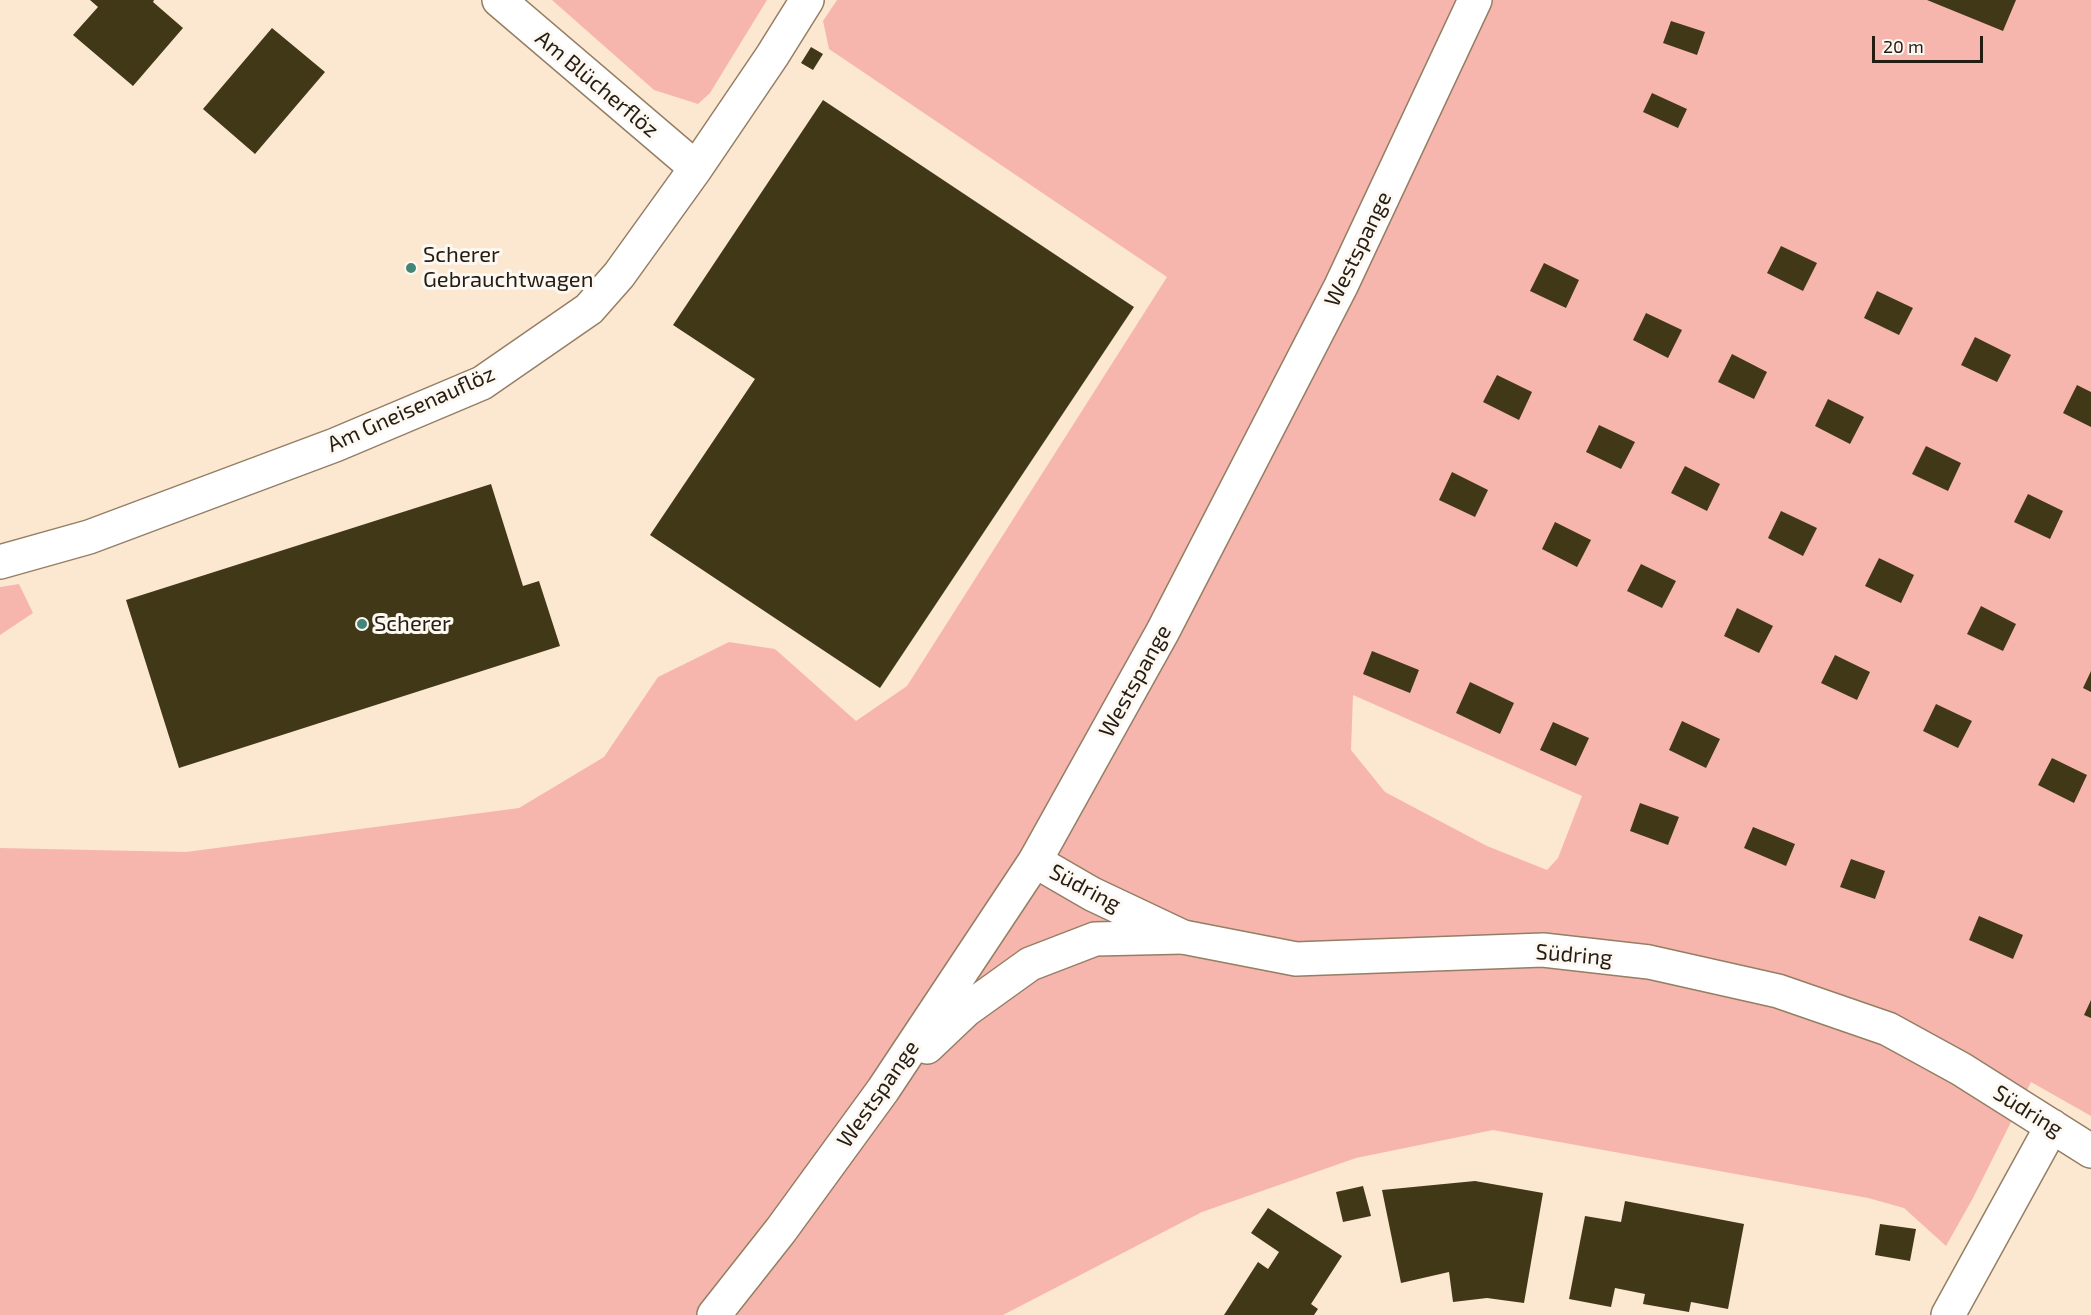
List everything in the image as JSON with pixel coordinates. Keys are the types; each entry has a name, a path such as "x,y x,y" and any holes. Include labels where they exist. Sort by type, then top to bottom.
{"street":[{"name":"Am Blücherflöz","path":"499,0 696,168"},
{"name":"Am Gneisenauflöz","path":"0,562 89,537 335,445 482,383 589,309 619,275 696,168 807,0"},
{"name":"Westspange","path":"714,1315 781,1230 883,1090 1035,861 1163,631 1341,286 1475,0"},
{"name":"Südring","path":"1035,861 1092,894 1183,937 1296,959 1543,950 1649,962 1778,991 1888,1029 1961,1069 2091,1151"},
{"path":"883,1090 966,1010 1030,964 1095,939 1183,937"},
{"path":"1948,1315 2052,1126"}],"shaded area":[{"path":"552,0 767,0 710,93 698,104 654,90"},
{"path":"837,0 2091,0 2091,1116 2031,1082 1973,1198 1946,1246 1904,1208 1868,1198 1493,1130 1356,1158 1202,1212 1003,1315 0,1315 0,848 186,852 519,808 604,757 658,677 729,642 775,649 856,721 907,686 1167,277 829,49 823,21","holes":["1353,695 1582,796 1558,858 1547,870 1487,846 1385,792 1351,750"]},
{"path":"19,584 33,613 0,635 0,587"}],"building":[{"path":"90,0 154,0 153,2 183,28 133,86 73,35 98,7"},
{"path":"1927,0 2016,0 2003,31"},
{"path":"1671,21 1705,32 1697,55 1663,43"},
{"path":"272,28 325,72 255,154 203,109"},
{"path":"811,47 823,54 813,70 801,63"},
{"path":"1652,93 1687,109 1678,128 1643,112"},
{"path":"823,100 1134,307 880,688 650,535 755,379 673,325"},
{"path":"1781,246 1817,263 1803,291 1767,273"},
{"path":"1544,263 1579,280 1566,308 1530,291"},
{"path":"1877,291 1913,308 1899,335 1864,318"},
{"path":"1646,313 1682,330 1668,358 1633,340"},
{"path":"1975,337 2011,355 1997,382 1961,365"},
{"path":"1732,354 1767,372 1754,399 1718,382"},
{"path":"1497,375 1532,392 1519,420 1483,402"},
{"path":"2077,385 2091,392 2091,427 2063,413"},
{"path":"1828,399 1864,417 1850,444 1815,426"},
{"path":"1599,425 1635,442 1621,469 1586,452"},
{"path":"1926,446 1961,463 1948,491 1912,474"},
{"path":"1685,466 1720,484 1707,511 1671,493"},
{"path":"1452,472 1488,490 1475,517 1439,500"},
{"path":"491,484 523,586 539,581 560,646 179,768 126,600"},
{"path":"2028,494 2063,511 2050,539 2014,522"},
{"path":"1781,511 1817,528 1803,556 1768,538"},
{"path":"1555,522 1591,540 1577,567 1542,549"},
{"path":"1879,558 1914,575 1901,603 1865,586"},
{"path":"1641,564 1676,581 1662,608 1627,591"},
{"path":"1981,606 2016,624 2003,651 1967,634"},
{"path":"1737,608 1773,626 1759,653 1724,636"},
{"path":"1372,651 1419,670 1410,693 1363,674"},
{"path":"1835,655 1870,672 1857,700 1821,683"},
{"path":"2091,671 2091,692 2083,688"},
{"path":"1470,682 1514,703 1500,734 1456,713"},
{"path":"1936,704 1972,721 1958,748 1923,731"},
{"path":"1682,721 1720,739 1706,768 1669,750"},
{"path":"1553,722 1589,738 1576,766 1540,750"},
{"path":"2052,758 2087,775 2074,803 2038,785"},
{"path":"1640,803 1679,817 1668,845 1630,831"},
{"path":"1753,827 1795,844 1786,866 1744,848"},
{"path":"1851,859 1885,871 1875,899 1840,887"},
{"path":"1979,916 2023,935 2013,959 1969,940"},
{"path":"2091,1000 2091,1018 2084,1015"},
{"path":"1475,1181 1543,1193 1524,1303 1487,1298 1453,1302 1449,1272 1401,1283 1382,1190"},
{"path":"1363,1186 1371,1216 1343,1222 1336,1192"},
{"path":"1625,1201 1744,1224 1728,1309 1691,1302 1689,1312 1643,1304 1645,1294 1615,1288 1611,1307 1569,1299 1585,1216 1621,1222"},
{"path":"1268,1208 1342,1256 1311,1304 1318,1309 1314,1315 1224,1315 1258,1262 1268,1269 1279,1252 1251,1233"},
{"path":"1880,1224 1916,1229 1910,1261 1875,1255"}],"place":[{"name":"Scherer Gebrauchtwagen","path":"411,268"},
{"name":"Scherer","path":"362,624"}]}
